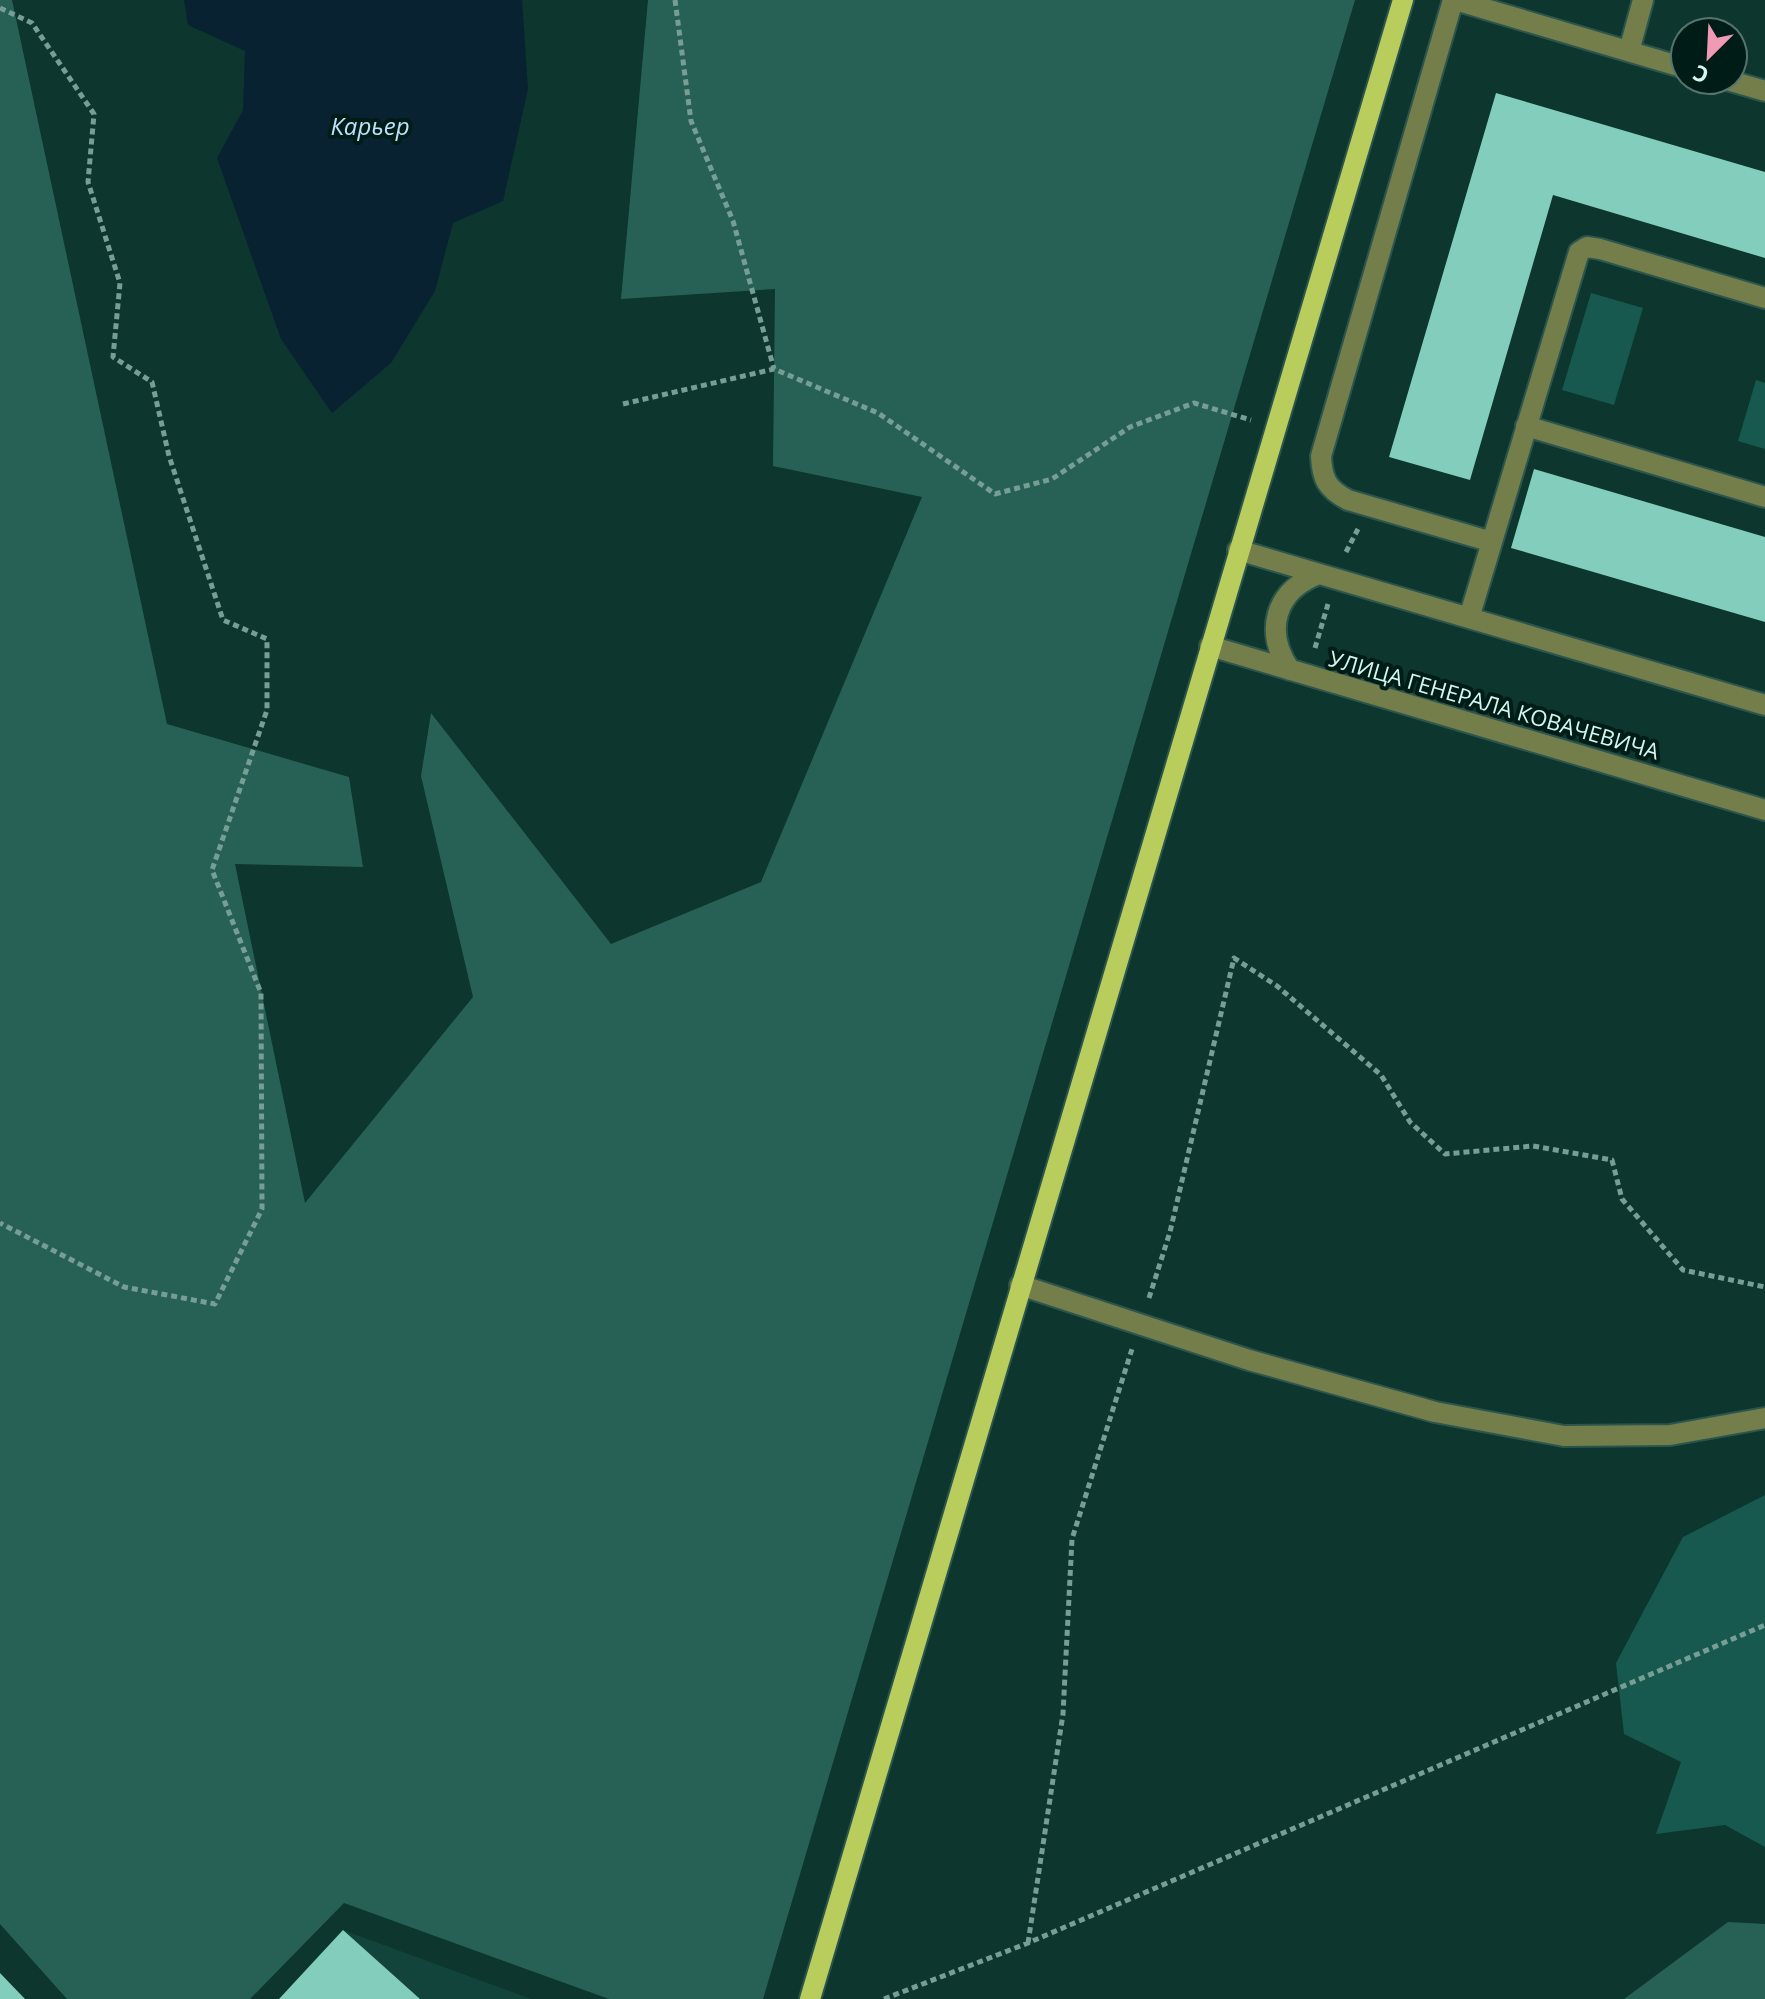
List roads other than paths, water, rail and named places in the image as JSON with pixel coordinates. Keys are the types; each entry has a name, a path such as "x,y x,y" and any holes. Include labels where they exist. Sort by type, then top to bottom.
{"main road":[{"path":"810,1999 1403,0"}],"street":[{"path":"1492,542 1348,500 1331,491 1322,475 1321,456 1454,0 1669,63"},
{"path":"1629,51 1643,0"},
{"path":"1469,618 1579,252 1587,247 1765,298"},
{"path":"1526,426 1765,497"},
{"path":"1238,550 1765,705"},
{"path":"1290,670 1275,642 1277,611 1293,587 1319,574"},
{"name":"УЛИЦА ГЕНЕРАЛА КОВАЧЕВИЧА","path":"1210,646 1765,810"},
{"path":"1020,1285 1249,1360 1435,1412 1564,1436 1670,1435 1765,1418"}],"water":[{"name":"Карьер","path":"184,0 522,0 528,89 503,201 453,223 435,291 391,363 332,413 281,339 217,158 243,110 245,51 188,25"}]}
